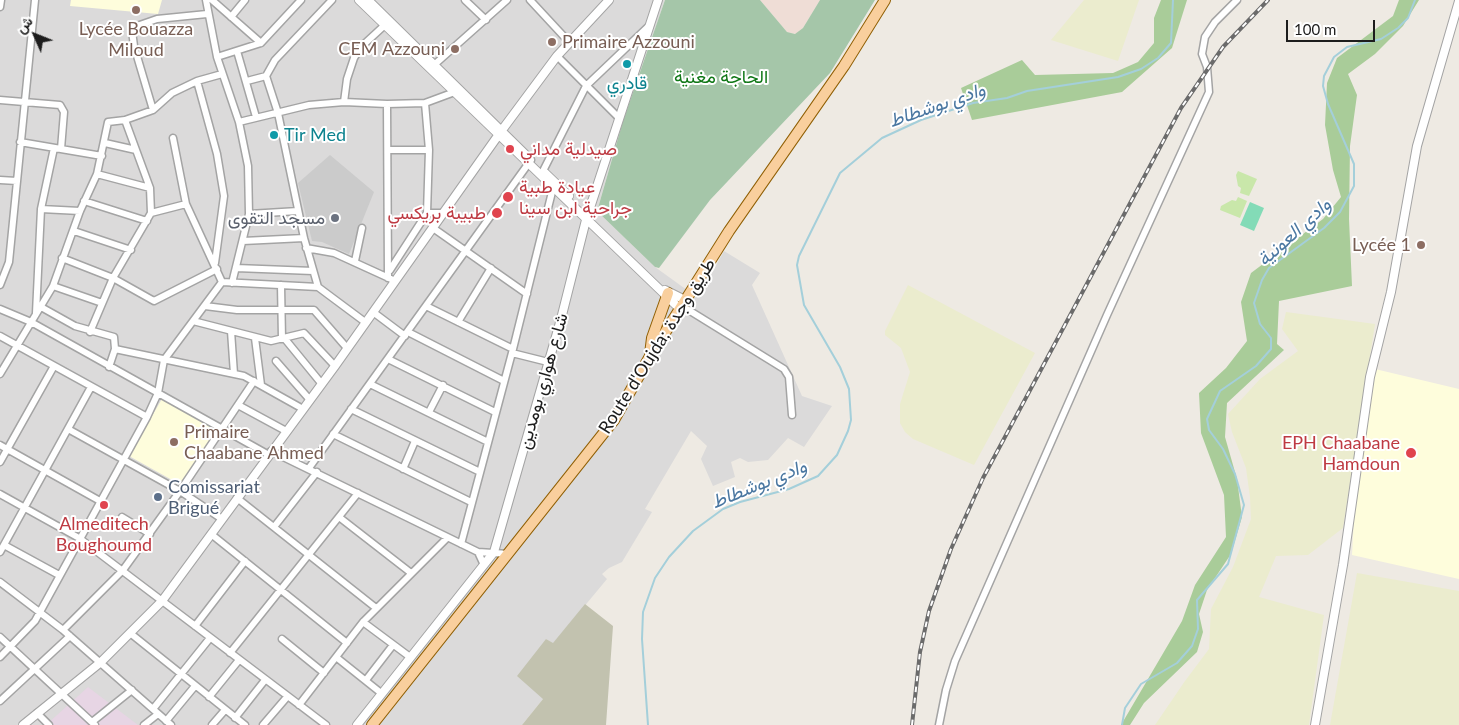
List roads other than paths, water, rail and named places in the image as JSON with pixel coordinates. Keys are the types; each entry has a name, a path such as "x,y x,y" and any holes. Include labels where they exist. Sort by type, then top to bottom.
{"main road":[{"name":"Route d'Oujda; طريق وجدة","path":"372,725 510,554 614,420 682,305 749,201 844,66 885,0"},
{"path":"650,358 652,338 668,295"}],"street":[{"path":"0,7 1,0"},
{"path":"0,285 9,262 36,0"},
{"path":"206,0 207,14 217,57 238,122 248,166 249,214 232,283"},
{"path":"212,0 261,43"},
{"path":"231,16 245,0"},
{"path":"247,81 266,76 275,60 332,0"},
{"path":"359,0 434,66 455,90"},
{"path":"368,0 387,23 530,162 553,188 587,217"},
{"path":"465,0 486,20"},
{"path":"434,66 507,0"},
{"path":"391,276 433,228 557,56 609,0"},
{"path":"939,725 946,690 955,661 1111,306 1209,92 1207,68 1202,54 1205,37 1215,22 1236,0"},
{"path":"532,1 569,42"},
{"name":"شارع هواري بومدين","path":"357,725 494,552 587,217 651,24 656,1"},
{"path":"217,57 261,43 296,2"},
{"path":"1315,725 1343,565 1370,377 1391,292 1417,146 1459,2"},
{"path":"153,110 132,31 142,23 157,19 207,14"},
{"path":"344,102 347,79 354,58 361,47 387,23"},
{"path":"543,171 586,86 651,24"},
{"path":"237,51 256,117"},
{"path":"557,56 619,118"},
{"path":"0,373 52,286 80,211 97,174 108,122 125,120 153,110 172,93 197,81 222,74"},
{"path":"266,76 278,113 306,248 318,287"},
{"path":"197,81 217,154 224,196 216,267"},
{"path":"238,122 309,105 344,102 425,103 455,90"},
{"path":"0,100 55,103 63,108 58,148 41,209 36,314"},
{"path":"23,725 101,662 162,601 373,312 427,213 429,150 425,103"},
{"path":"387,104 391,276"},
{"path":"90,332 113,278 151,213 150,188 125,120"},
{"path":"173,138 186,204 222,282"},
{"path":"20,142 102,156"},
{"path":"104,143 136,150"},
{"path":"388,150 429,150"},
{"path":"530,162 543,171 587,217 668,295 784,369 789,377 792,415"},
{"path":"309,468 530,162"},
{"path":"97,174 150,188"},
{"path":"0,180 17,181"},
{"path":"461,544 495,412 513,351 553,188"},
{"path":"84,202 147,221"},
{"path":"151,213 186,204"},
{"path":"41,209 80,211"},
{"path":"249,214 298,211"},
{"path":"427,213 443,213"},
{"path":"355,261 362,228"},
{"path":"433,228 527,294"},
{"path":"74,231 131,250"},
{"path":"243,241 304,238"},
{"path":"306,248 325,250 391,276"},
{"path":"62,258 113,278 154,301 216,267"},
{"path":"236,268 314,270"},
{"path":"458,322 490,268"},
{"path":"222,282 318,287 365,322"},
{"path":"0,657 30,627 40,612 79,538 147,418 158,393 164,360 222,282"},
{"path":"281,285 284,339 322,383"},
{"path":"52,286 102,303"},
{"path":"41,306 75,326 90,332 114,337 115,350 109,367"},
{"path":"205,306 281,311 314,310 347,348"},
{"path":"426,306 513,351 548,362"},
{"path":"0,309 31,322 222,429 270,453 309,468 478,552 510,554"},
{"path":"373,312 406,334 504,381"},
{"path":"193,320 271,341 301,333 306,334 334,366"},
{"path":"231,331 234,374"},
{"path":"0,336 147,418"},
{"path":"255,338 261,385"},
{"path":"115,350 234,374 254,381 303,409"},
{"path":"388,359 495,412"},
{"path":"276,361 310,400"},
{"path":"0,462 54,366"},
{"path":"63,630 123,570 180,492 254,381"},
{"path":"370,384 488,442"},
{"path":"429,412 443,385"},
{"path":"0,552 91,388"},
{"path":"238,405 286,431"},
{"path":"351,409 480,472"},
{"path":"68,429 124,459 222,519"},
{"path":"333,434 471,502"},
{"path":"403,469 415,441"},
{"path":"0,445 100,501"},
{"path":"274,527 316,472"},
{"path":"230,653 358,493"},
{"path":"0,494 79,538 326,725"},
{"path":"237,498 376,608"},
{"path":"340,517 411,573"},
{"path":"122,518 150,534"},
{"path":"211,534 347,643"},
{"path":"299,705 363,622 447,538"},
{"path":"4,545 59,575"},
{"path":"478,552 484,565"},
{"path":"195,626 245,561"},
{"path":"0,582 63,630 168,723 194,686"},
{"path":"363,622 410,658"},
{"path":"130,633 181,676 245,725"},
{"path":"0,636 93,724 132,690"},
{"path":"0,700 70,636"},
{"path":"144,725 210,638"},
{"path":"282,639 324,673"},
{"path":"366,680 393,645"},
{"path":"336,657 381,693"},
{"path":"209,697 239,660"},
{"path":"235,718 265,680"},
{"path":"263,725 287,697"},
{"path":"212,725 225,710"},
{"path":"37,713 49,725"}],"waterway":[{"name":"وادي بوشطاط","path":"648,725 642,639 643,612 655,578 669,557 693,531 723,509 740,502 789,489 818,476 837,455 848,431 851,420 849,389 840,367 804,305 797,265 799,256 840,173 882,138 921,120 973,103 1007,98 1027,91 1118,77 1141,69 1158,58 1171,43 1173,0"},
{"name":"وادي العونية","path":"1122,725 1125,708 1141,684 1177,663 1192,646 1198,629 1197,600 1228,564 1244,505 1235,474 1223,449 1209,430 1207,419 1220,391 1256,366 1271,349 1271,338 1260,324 1254,303 1262,280 1269,268 1324,228 1340,212 1354,186 1354,164 1328,104 1323,86 1324,76 1334,57 1347,47 1381,39 1398,28 1408,18 1415,0"}],"railway":[{"path":"912,725 920,652 929,611 951,549 983,478 1181,108 1223,47 1268,0"}],"place":[{"name":"Lycée Bouazza Miloud","path":"136,10"},
{"name":"Primaire Azzouni","path":"552,42"},
{"name":"CEM Azzouni","path":"455,49"},
{"name":"قادري","path":"627,64"},
{"name":"Tir Med","path":"274,135"},
{"name":"صيدلية مداني","path":"510,149"},
{"name":"عيادة طبية جراحية ابن سينا","path":"508,197"},
{"name":"طبيبة بريكسي","path":"497,213"},
{"name":"مسجد التقوى","path":"335,218"},
{"name":"Lycée 1","path":"1421,245"},
{"name":"Primaire Chaabane Ahmed","path":"174,442"},
{"name":"EPH Chaabane Hamdoun","path":"1411,453"},
{"name":"Comissariat Brigué","path":"158,497"},
{"name":"Almeditech Boughoumd","path":"104,505"}],"park label":[{"name":"الحاجة مغنية","path":"721,77"}]}
